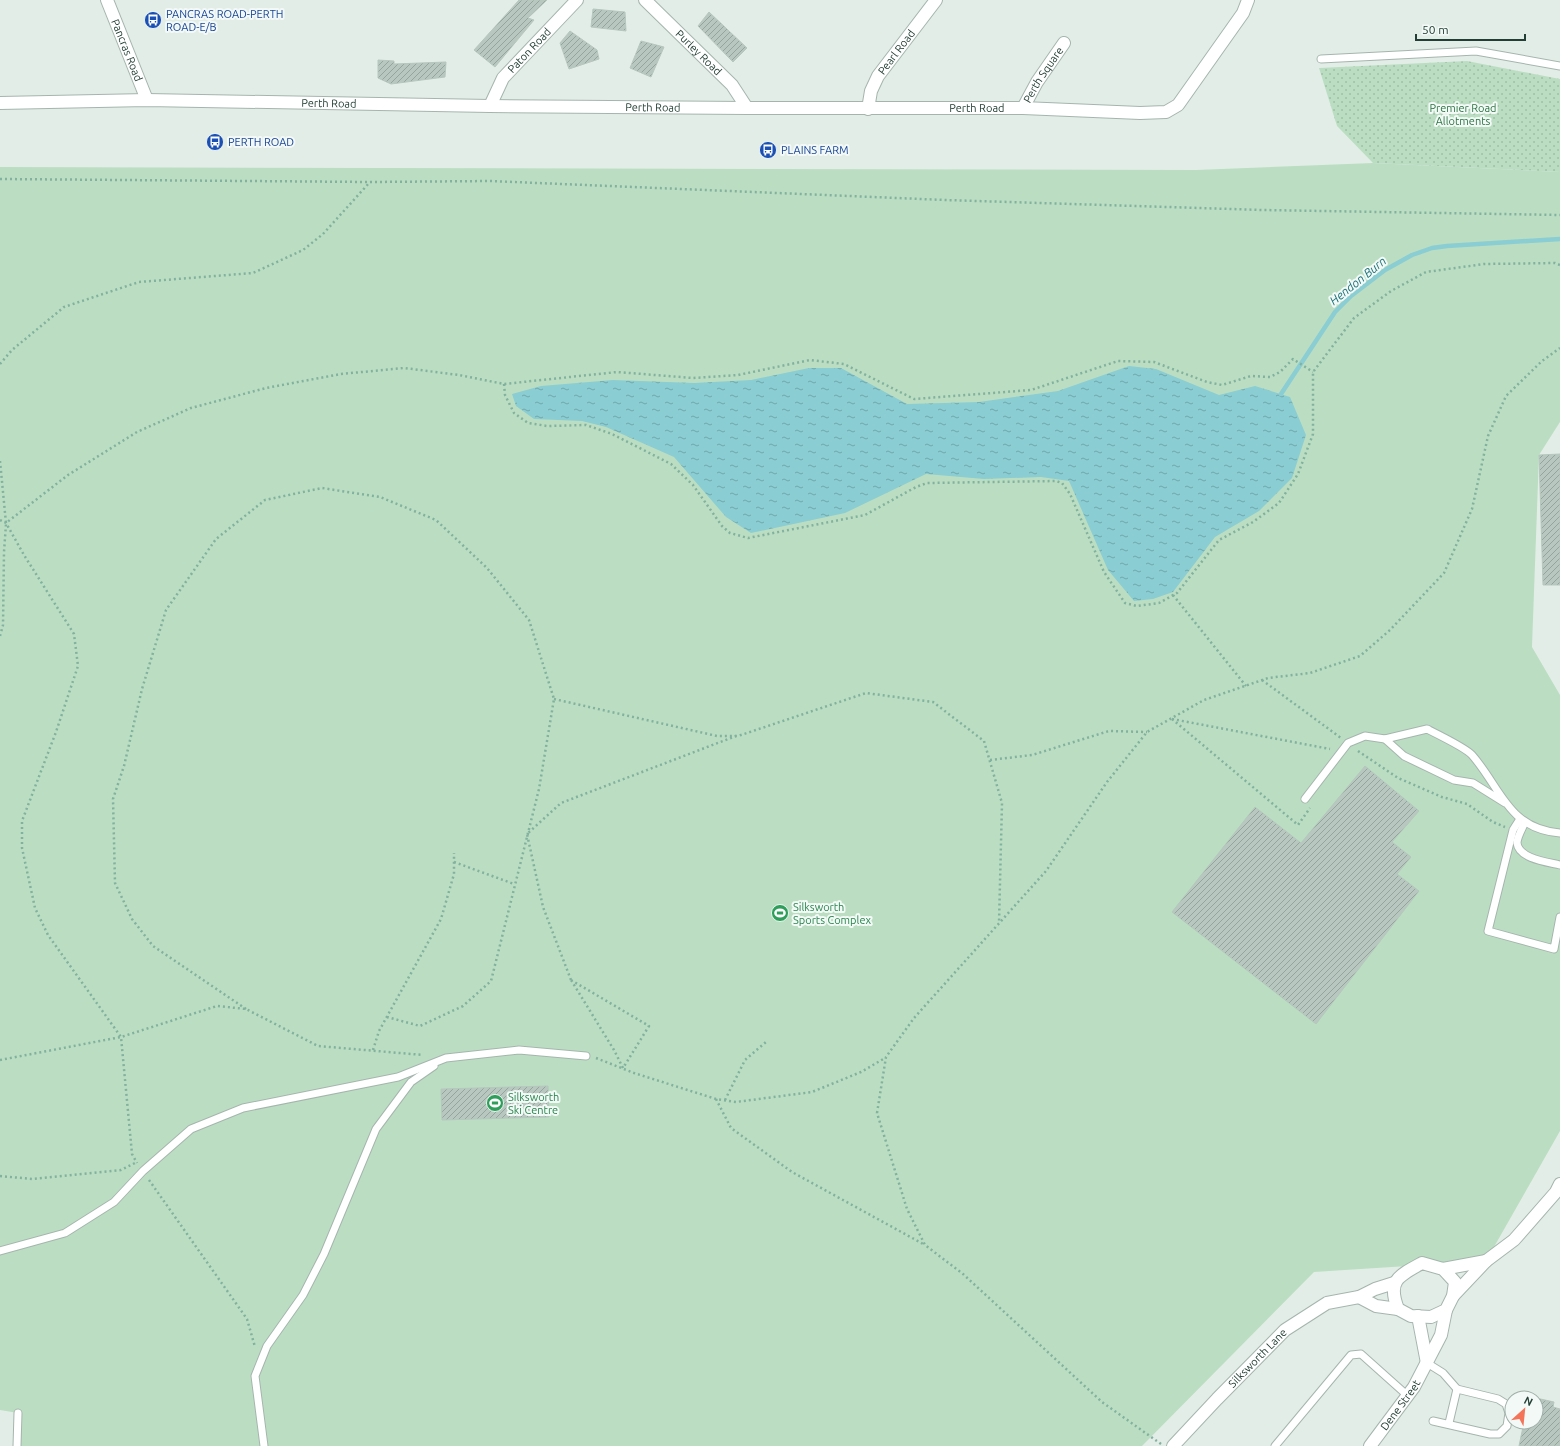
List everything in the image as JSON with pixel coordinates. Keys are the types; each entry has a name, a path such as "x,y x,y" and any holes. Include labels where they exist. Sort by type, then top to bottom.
{"street":[{"name":"Pancras Road","path":"107,0 147,100"},
{"name":"Paton Road","path":"490,106 503,78 577,0"},
{"name":"Purley Road","path":"645,0 732,85 747,108"},
{"name":"Pearl Road","path":"868,109 871,91 878,76 936,0"},
{"name":"Perth Road","path":"0,103 147,100 490,106 868,109 1023,108 1140,113 1166,112 1178,105 1195,82 1243,13 1248,0"},
{"name":"Perth Square","path":"1023,108 1037,82 1064,43"},
{"name":"Silksworth Lane","path":"1446,1310 1453,1296 1486,1261 1514,1240 1556,1192 1560,1184"},
{"name":"Silksworth Lane","path":"1168,1446 1285,1330 1327,1303 1359,1297 1375,1288 1394,1283 1407,1271 1422,1263 1443,1269 1486,1261"},
{"path":"1443,1269 1455,1282 1453,1296"},
{"path":"1394,1283 1394,1296 1398,1309"},
{"path":"1359,1297 1376,1306 1398,1309 1410,1316 1431,1317 1446,1310"},
{"name":"Dene Street","path":"1370,1446 1414,1387 1441,1335 1446,1310"},
{"path":"1418,1316 1427,1363"}],"lane":[{"path":"1321,59 1476,51 1560,66"},
{"path":"1306,799 1348,743 1365,736 1385,739 1427,729 1471,754 1505,803 1523,821 1539,829 1560,833"},
{"path":"1385,739 1404,756 1454,780 1473,783 1505,803"},
{"path":"1523,821 1512,830 1488,931 1554,949 1560,917"},
{"path":"1523,821 1517,841 1519,849 1532,858 1560,865"},
{"path":"0,1251 65,1233 114,1202 142,1171 191,1128 243,1108 398,1077 446,1058 519,1050 586,1056"},
{"path":"264,1446 255,1376 267,1346 303,1295 324,1254 376,1129 411,1082 446,1058"},
{"path":"1275,1446 1351,1355 1361,1354 1408,1396"},
{"path":"1427,1363 1443,1373 1457,1389 1498,1399 1506,1404 1509,1413 1507,1426 1499,1434 1490,1434 1433,1420"},
{"path":"1449,1423 1457,1389"},
{"path":"17,1446 18,1413"}],"path":[{"path":"0,180 370,182 490,181 945,200 1255,210 1560,215"},
{"path":"0,364 12,350 64,307 139,282 253,274 303,250 323,234 370,182"},
{"path":"504,384 505,395 514,413 528,423 547,426 586,425 612,434 671,464 693,485 722,526 730,533 748,538 865,515 916,487 927,483 1056,481 1062,483 1070,494 1104,572 1125,603 1137,606 1158,603 1177,593 1219,540 1253,522 1279,503 1298,474 1313,434 1313,372 1354,318 1391,291 1426,272 1484,264 1555,263 1560,265"},
{"path":"925,1245 906,1209 877,1113 886,1058 914,1018 1046,871 1106,782 1146,732 1204,700 1268,678 1310,673 1360,656 1390,630 1444,573 1472,509 1488,436 1506,396 1542,361 1560,348"},
{"path":"6,523 68,474 137,432 191,408 266,388 341,374 404,368 459,375 504,384 617,372 693,378 738,375 810,360 844,364 914,399 1031,390 1118,361 1154,362 1207,382 1222,385 1251,376 1270,377 1280,372 1293,359 1313,372"},
{"path":"0,461 6,523 3,625 0,636"},
{"path":"387,1017 420,1026 463,1006 491,980 538,789 554,699 529,620 486,568 436,520 380,497 322,488 266,500 216,539 166,610 142,689 124,766 113,799 115,883 132,919 153,946 246,1009 318,1046 424,1056"},
{"path":"0,520 6,523 24,555 74,634 78,666 56,732 22,821 22,848 35,908 48,935 121,1037 132,1154 142,1171 247,1319 260,1364"},
{"path":"1173,595 1246,686"},
{"path":"1262,680 1364,756 1398,778 1442,797 1467,804 1493,822 1512,830"},
{"path":"527,834 561,803 738,736 866,693 933,702 984,741 990,760 1002,803 999,923"},
{"path":"554,699 717,736 738,736"},
{"path":"1172,719 1342,751"},
{"path":"1172,719 1298,825 1312,806 1306,799"},
{"path":"990,760 1032,755 1109,731 1146,732"},
{"path":"527,834 543,907 571,980 614,1050 623,1068"},
{"path":"373,1050 379,1031 441,919 454,874 454,853"},
{"path":"454,862 514,884"},
{"path":"571,980 650,1026 623,1068"},
{"path":"0,1060 121,1037 217,1006 246,1009"},
{"path":"725,1100 745,1060 766,1042"},
{"path":"586,1056 600,1058 623,1068 716,1099 736,1102 812,1092 861,1072 886,1058"},
{"path":"716,1099 731,1128 792,1172 925,1245 963,1274 1102,1402 1168,1446"},
{"path":"0,1176 32,1179 121,1170 137,1162"}],"green space":[{"name":"Premier Road Allotments","path":"1467,61 1560,79 1560,172 1373,163 1337,126 1319,68"},
{"name":"Silksworth Sports Complex","path":"1373,163 1560,172 1560,422 1539,455 1532,647 1560,695 1560,1131 1486,1261 1314,1272 1142,1446 17,1446 18,1413 0,1410 0,167 1196,170"}],"water":[{"path":"1129,366 1156,369 1219,395 1255,386 1290,397 1306,435 1292,478 1259,511 1215,537 1173,592 1153,599 1134,601 1108,570 1069,481 1041,477 984,479 926,474 845,513 751,533 726,517 674,457 606,427 582,421 534,419 516,406 512,394 541,386 613,380 694,383 751,380 809,368 841,368 907,404 979,402 1058,391"}],"building":[{"path":"519,0 547,0 528,18 534,20 495,67 474,50"},
{"path":"593,9 625,12 626,31 591,27"},
{"path":"709,12 747,48 733,62 698,26"},
{"path":"570,31 597,50 599,59 569,69 560,43"},
{"path":"641,41 664,47 651,77 630,68"},
{"path":"378,60 394,61 394,64 446,62 445,77 391,84 378,78"},
{"path":"1560,454 1560,585 1543,585 1539,455"},
{"path":"1365,766 1419,811 1392,842 1411,857 1397,874 1419,891 1316,1024 1172,912 1255,807 1301,843"},
{"name":"Silksworth Ski Centre","path":"548,1086 549,1117 442,1120 441,1089"},
{"path":"1544,1400 1554,1402 1553,1407 1560,1409 1560,1446 1519,1446 1522,1430 1544,1430"}],"waterway":[{"name":"Hendon Burn","path":"1281,394 1335,312 1351,296 1385,270 1412,255 1432,248 1560,239"}],"place":[{"name":"PANCRAS ROAD-PERTH ROAD-E/B","path":"153,20"},
{"name":"PERTH ROAD","path":"215,142"},
{"name":"PLAINS FARM","path":"768,150"},
{"name":"Silksworth Sports Complex","path":"780,913"},
{"name":"Silksworth Ski Centre","path":"495,1103"}]}
